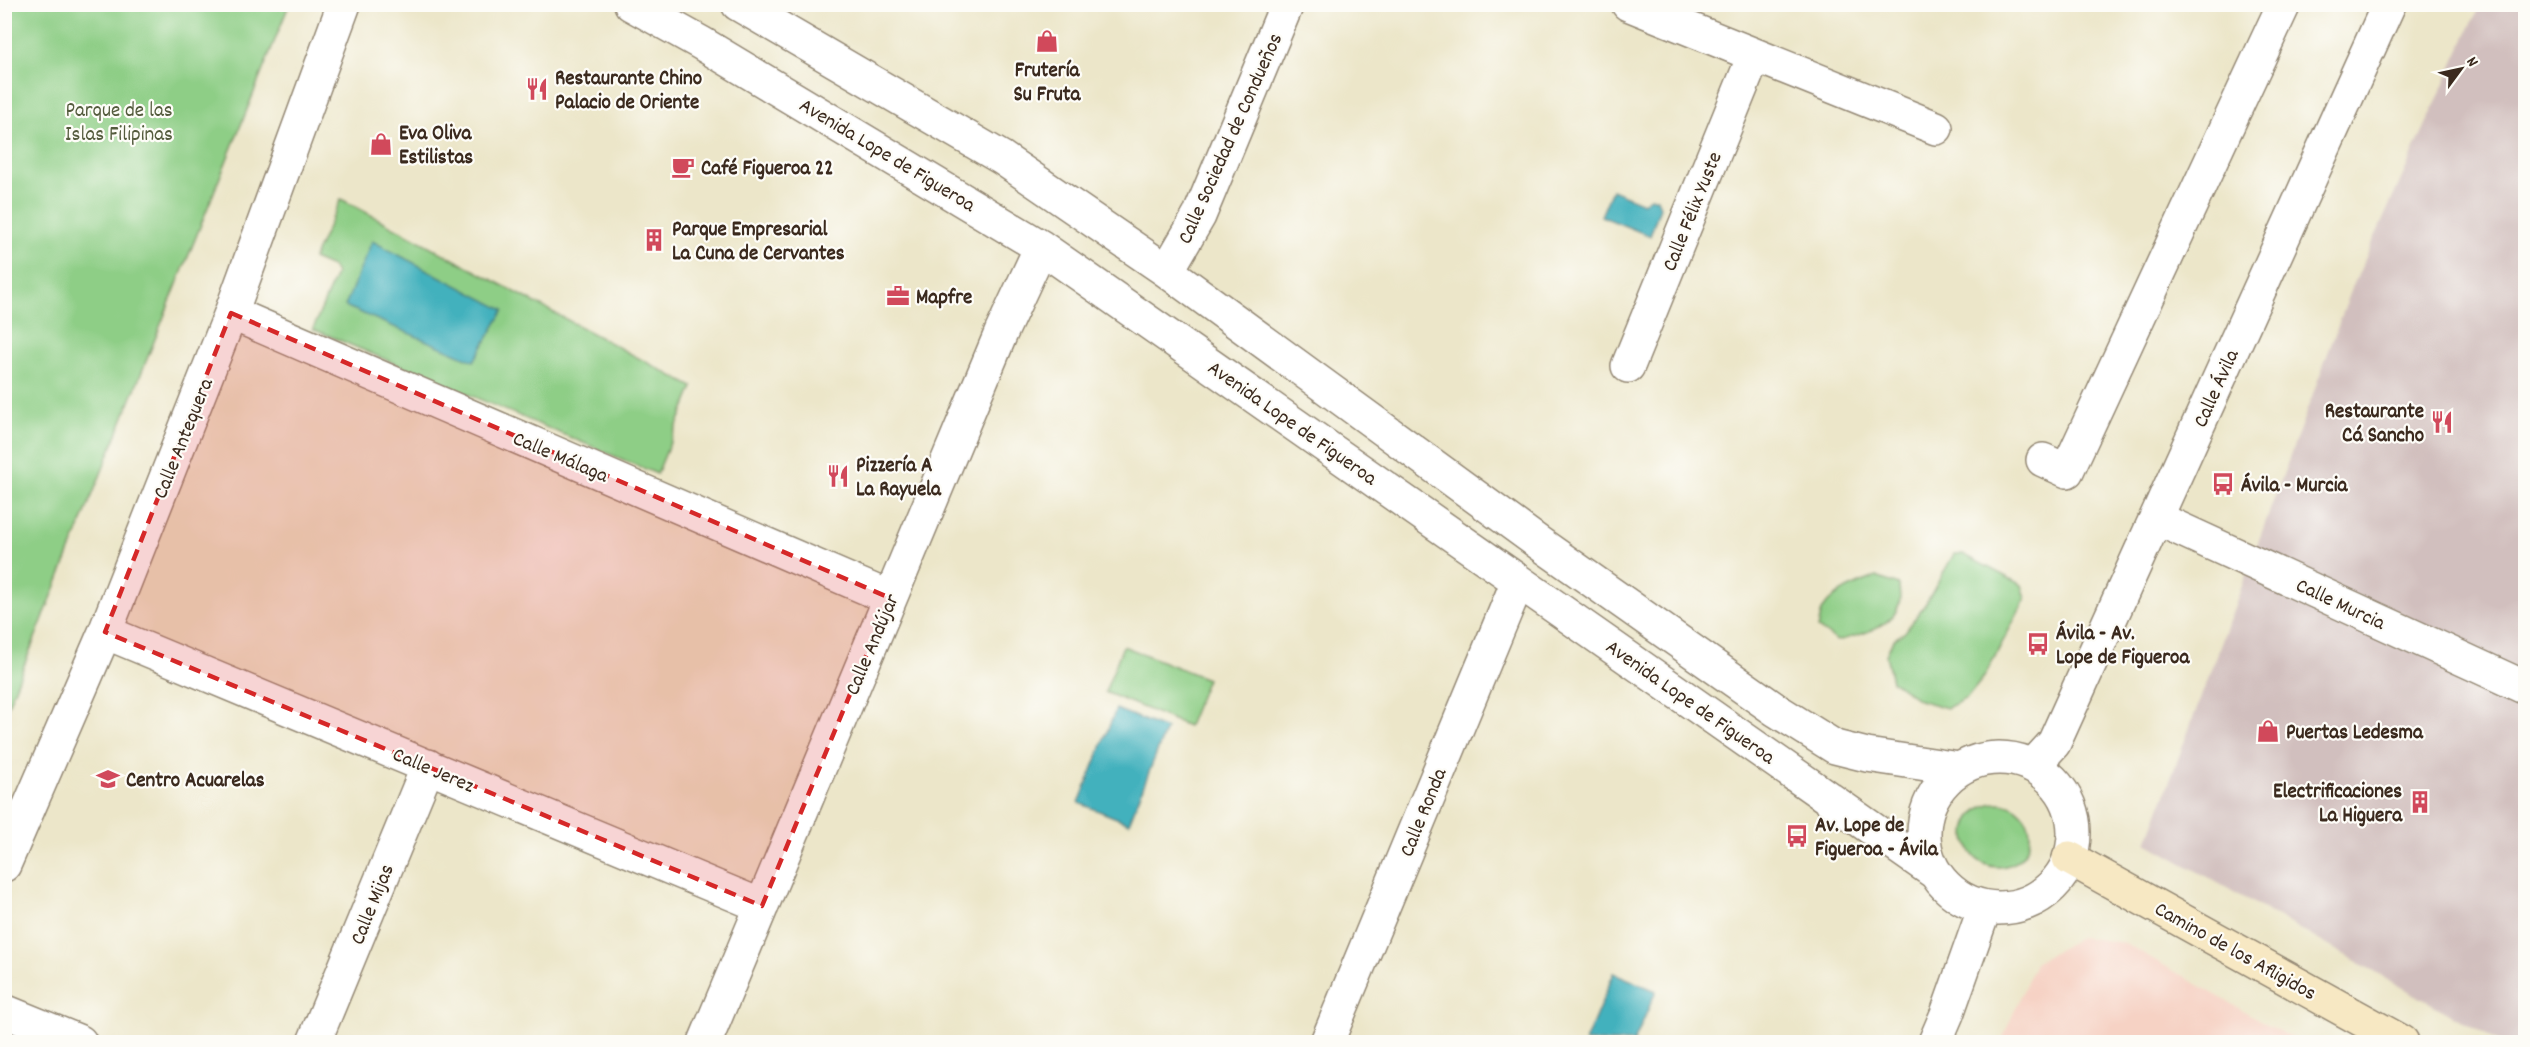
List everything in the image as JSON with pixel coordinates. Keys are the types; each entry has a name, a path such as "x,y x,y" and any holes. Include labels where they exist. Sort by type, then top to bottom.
{"street":[{"name":"Calle Antequera","path":"4,865 105,632 231,313 344,4"},
{"name":"Avenida Lope de Figueroa","path":"632,4 1041,247 1934,872"},
{"name":"Avenida Lope de Figueroa","path":"738,4 1002,158 1167,271 1539,543 1776,710 1835,747 1867,755 1959,769"},
{"name":"Calle Sociedad de Condueños","path":"1167,271 1199,216 1287,4"},
{"path":"1628,4 1936,128"},
{"path":"2043,460 2067,471 2284,4"},
{"name":"Calle Ávila","path":"2033,766 2054,743 2390,4"},
{"name":"Calle Félix Yuste","path":"1628,366 1754,56"},
{"name":"Calle Andújar","path":"705,1042 1000,333 1041,247"},
{"name":"Calle Málaga","path":"231,313 890,598"},
{"name":"Calle Murcia","path":"2156,518 2526,688"},
{"name":"Calle Ronda","path":"1327,1042 1518,581"},
{"name":"Calle Jerez","path":"105,632 762,906"},
{"path":"1998,758 2016,760 2033,766 2050,778 2064,795 2072,816 2074,837 2069,858 2052,886 2034,899 2013,907 1985,907 1957,896 1934,872 1924,839 1924,820 1930,802 1942,784 1959,769 1978,761 1998,758"},
{"name":"Calle Mijas","path":"314,1042 428,766"},
{"name":"Camino de los Afligidos","path":"2069,858 2402,1042"},
{"path":"1935,1042 1985,907"},
{"path":"4,1011 80,1042"}],"highlighted area":[{"path":"231,313 890,598 762,906 105,632"}],"shaded area":[{"path":"2480,5 2525,5 2525,1042 2499,1042 2147,843 2352,288"},
{"path":"2081,937 2125,943 2298,1042 2001,1042 2035,963"}],"green space":[{"name":"Parque de las Islas Filipinas","path":"4,5 289,5 5,713"},
{"path":"341,199 693,387 657,474 313,329 336,274 332,267 313,259"},
{"path":"1954,554 1963,554 2022,585 2026,598 1984,677 1967,698 1947,708 1919,700 1892,681 1886,655 1893,640 1905,632 1926,603"},
{"path":"1876,577 1899,585 1900,602 1890,619 1873,630 1837,641 1818,628 1821,613 1827,603 1847,589"},
{"path":"1123,646 1207,679 1188,726 1105,692"},
{"path":"1992,803 2004,803 2021,812 2028,823 2030,835 2028,847 2021,858 2004,867 1992,867 1980,862 1971,853 1966,841 1966,829 1971,817 1980,808"}],"water":[{"path":"1612,190 1643,203 1650,198 1657,198 1660,207 1650,236 1601,216"},
{"path":"372,241 504,310 474,361 345,306"},
{"path":"1116,709 1166,729 1129,823 1079,803"},
{"path":"1614,973 1656,991 1634,1042 1585,1042"}],"place":[{"name":"Frutería Su Fruta","path":"1047,41"},
{"name":"Restaurante Chino Palacio de Oriente","path":"537,89"},
{"name":"Eva Oliva Estilistas","path":"381,144"},
{"name":"Café Figueroa 22","path":"683,167"},
{"name":"Parque Empresarial La Cuna de Cervantes","path":"654,240"},
{"name":"Mapfre","path":"898,296"},
{"name":"Restaurante Cá Sancho","path":"2442,422"},
{"name":"Pizzería A La Rayuela","path":"838,476"},
{"name":"Ávila - Murcia","path":"2223,484"},
{"name":"Ávila - Av. Lope de Figueroa","path":"2038,644"},
{"name":"Puertas Ledesma","path":"2268,731"},
{"name":"Centro Acuarelas","path":"108,779"},
{"name":"Electrificaciones La Higuera","path":"2420,802"},
{"name":"Av. Lope de Figueroa - Ávila","path":"1797,836"}]}
